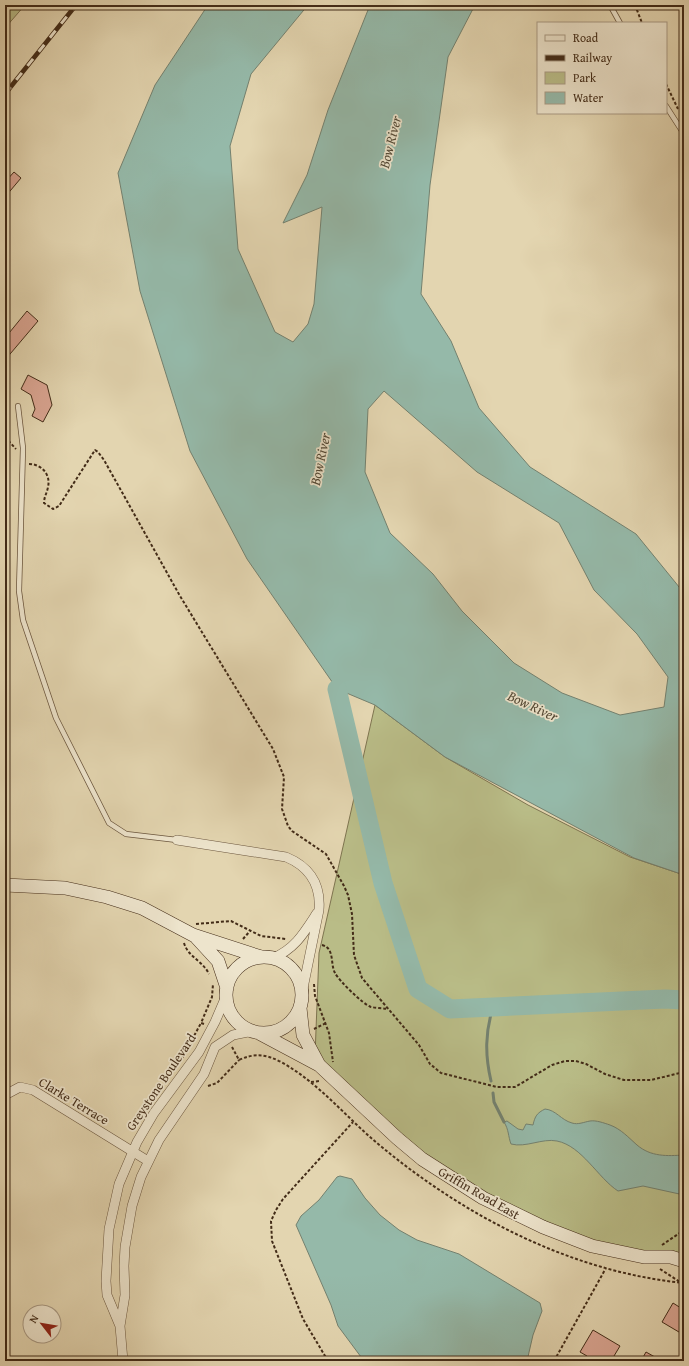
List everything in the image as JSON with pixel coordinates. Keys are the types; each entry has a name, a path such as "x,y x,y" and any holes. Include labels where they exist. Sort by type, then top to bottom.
{"main road":[{"path":"5,885 39,886 90,892 142,908 193,935 284,963 293,970 299,981 302,992 300,1008 294,1019 284,1028 272,1032 256,1032 242,1026 233,1017 228,1006 227,991 218,961 193,935"},
{"path":"227,991 232,976 239,967 249,960 267,958"},
{"name":"Griffin Road East","path":"300,1008 303,1035 319,1065"},
{"name":"Griffin Road East","path":"256,1032 319,1065 397,1138 422,1159 483,1198 513,1214 566,1237 613,1252 644,1257 678,1259 684,1253"}],"street":[{"path":"177,840 278,855 292,859 306,869 313,878 320,899 302,992"},
{"path":"267,958 285,953 292,947 319,910"},
{"name":"Greystone Boulevard","path":"120,1326 107,1295 107,1244 115,1198 132,1151 154,1113 199,1052 227,991"},
{"name":"Greystone Boulevard","path":"123,1361 120,1326 125,1295 124,1266 127,1230 137,1188 158,1140 204,1074 215,1048 233,1035 256,1032"},
{"name":"Clarke Terrace","path":"5,1095 20,1087 33,1090 148,1161"}],"lane":[{"path":"610,5 619,22"},
{"path":"667,108 684,134"},
{"path":"18,406 23,448 19,591 23,620 56,718 109,823 126,834 177,840"}],"path":[{"path":"635,5 642,22"},
{"path":"682,5 684,37"},
{"path":"667,86 679,111"},
{"path":"5,438 17,451"},
{"path":"23,464 34,464 45,472 48,482 44,503 53,509 59,506 95,450 104,460 180,596 273,749 284,777 282,810 288,826 292,831 326,854 344,886 348,895 352,914 352,942 357,967 362,978 419,1045 430,1064 441,1072 497,1087 515,1088 552,1066 565,1061 576,1061 586,1064 605,1074 631,1081 651,1080 684,1072"},
{"path":"178,926 227,921 238,924 250,931 269,938 284,938 288,941"},
{"path":"238,942 245,938 250,931"},
{"path":"319,952 321,944 328,947 336,976 366,1004 388,1009"},
{"path":"180,1060 201,1023 212,998 212,980 203,965 186,952"},
{"path":"315,978 315,996 329,1033 335,1080"},
{"path":"201,1023 207,1025"},
{"path":"308,1031 326,1023"},
{"path":"230,1042 239,1060"},
{"path":"217,1083 239,1060 249,1056 262,1055 282,1063 311,1082"},
{"path":"328,1361 298,1307 272,1241 270,1227 276,1210 283,1199 353,1122"},
{"path":"661,1246 684,1230"},
{"path":"644,1257 684,1284"},
{"path":"554,1361 606,1268"}],"green space":[{"path":"5,5 25,5 5,28"},
{"path":"375,705 445,757 528,805 630,857 684,875 684,1251 671,1257 613,1252 452,1179 315,1056 319,953"}],"water":[{"name":"Bow River","path":"208,5 308,5 251,74 230,146 238,249 275,332 293,342 308,324 314,304 322,207 283,223 307,175 328,110 370,5 475,5 448,57 430,185 421,294 451,341 479,408 530,467 636,534 684,593 684,875 634,858 445,757 375,705 337,689 247,559 190,451 140,291 118,173 155,85","holes":["384,391 477,472 559,523 594,590 637,634 668,677 664,707 620,715 562,693 514,663 462,611 433,574 390,533 365,472 368,409"]},
{"path":"545,1109 552,1111 568,1122 574,1124 595,1121 610,1125 621,1131 642,1149 654,1154 684,1155 684,1195 643,1186 618,1191 574,1149 557,1141 551,1140 522,1145 511,1144 504,1122 507,1121 518,1129 523,1130 526,1124 533,1125 537,1115"},
{"path":"340,1176 352,1179 365,1198 380,1215 399,1230 417,1240 459,1254 540,1303 542,1311 533,1335 527,1361 364,1361 338,1326 331,1305 296,1225 301,1216 319,1200 337,1177"}],"building":[{"path":"14,172 21,178 5,197 5,182"},
{"path":"27,311 38,321 5,360 5,338"},
{"path":"28,375 47,385 52,405 43,422 32,416 35,409 31,395 21,389"},
{"path":"673,1303 684,1310 684,1335 662,1322"},
{"path":"593,1330 620,1346 611,1361 584,1361 587,1356 580,1352"},
{"path":"646,1352 662,1361 641,1361"}],"waterway":[{"path":"337,689 383,883 418,989 450,1009 665,999 684,1000"},
{"path":"491,1081 487,1053 487,1035 493,1007"},
{"path":"493,1093 494,1102 504,1122"}],"railway":[{"path":"5,94 76,5"}]}
